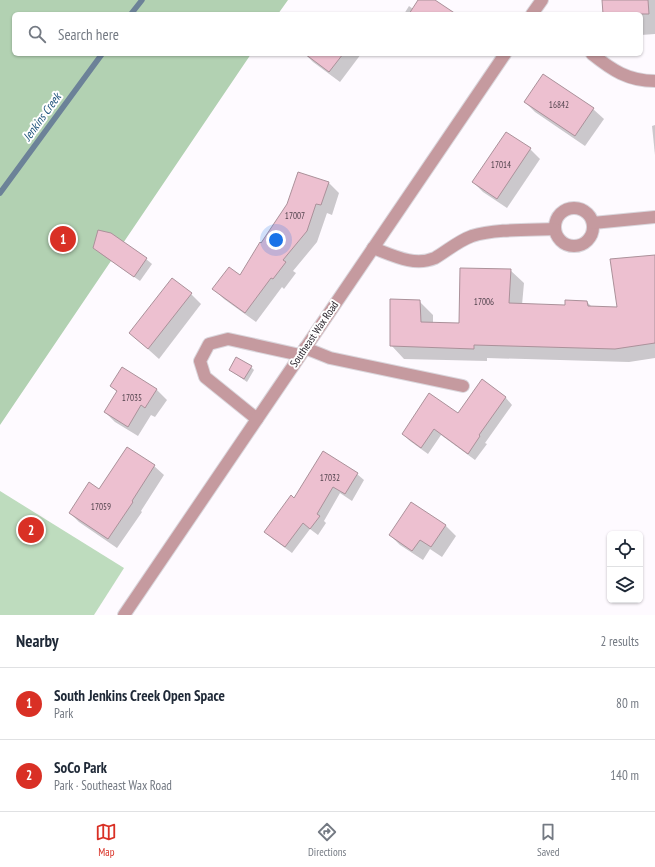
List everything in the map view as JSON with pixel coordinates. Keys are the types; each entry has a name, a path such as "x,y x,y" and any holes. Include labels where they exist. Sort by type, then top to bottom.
{"street":[{"name":"Southeast Wax Road","path":"124,615 504,56"},
{"path":"595,56 605,64 630,78 655,81"},
{"path":"568,208 581,208 591,217 593,223 594,229 592,235 583,244 577,246 565,244 556,235 555,222 557,216 568,208"},
{"path":"593,223 655,217"},
{"path":"373,248 403,260 419,262 434,258 472,236 492,232 555,229"},
{"path":"257,419 205,376 200,361 209,344 228,339 302,352 463,386"}],"green space":[{"path":"0,0 288,0 279,12 12,12 12,56 250,56 0,425"},
{"path":"0,491 124,568 94,615 0,615"}],"building":[{"path":"418,0 435,0 453,12 410,12"},
{"path":"602,0 648,0 649,14 643,14 643,12 603,12"},
{"path":"308,56 341,56 329,72"},
{"path":"543,74 594,108 575,136 524,102"},
{"path":"506,132 531,148 497,199 472,182"},
{"path":"298,172 329,182 321,205 316,204 307,231 283,260 286,262 273,279 271,278 245,313 212,289 229,267 240,275 260,242 261,243 287,204"},
{"path":"98,230 111,233 147,258 134,277 93,248"},
{"path":"655,255 655,343 615,349 474,345 474,349 390,346 390,299 420,300 421,322 459,323 460,268 511,269 509,303 565,305 565,300 587,301 588,306 617,307 610,259"},
{"path":"172,278 192,293 148,349 129,333"},
{"path":"236,357 252,366 244,379 229,370"},
{"path":"122,367 157,389 145,408 141,405 128,427 104,412 117,391 110,386"},
{"path":"482,379 506,397 479,435 480,436 468,454 434,429 421,448 402,434 429,393 458,413"},
{"path":"127,447 155,465 132,501 133,502 108,539 69,513 89,482 99,489"},
{"path":"323,451 358,473 345,494 333,487 317,514 320,516 310,529 303,523 285,547 264,532 291,495 294,498"},
{"path":"411,502 446,525 431,547 420,540 412,551 389,535"}],"waterway":[{"name":"Jenkins Creek","path":"133,12 142,0"},
{"name":"Jenkins Creek","path":"0,193 101,56"}],"place":[{"name":"South Jenkins Creek Open Space","path":"63,239"},
{"name":"SoCo Park","path":"31,530"}]}
